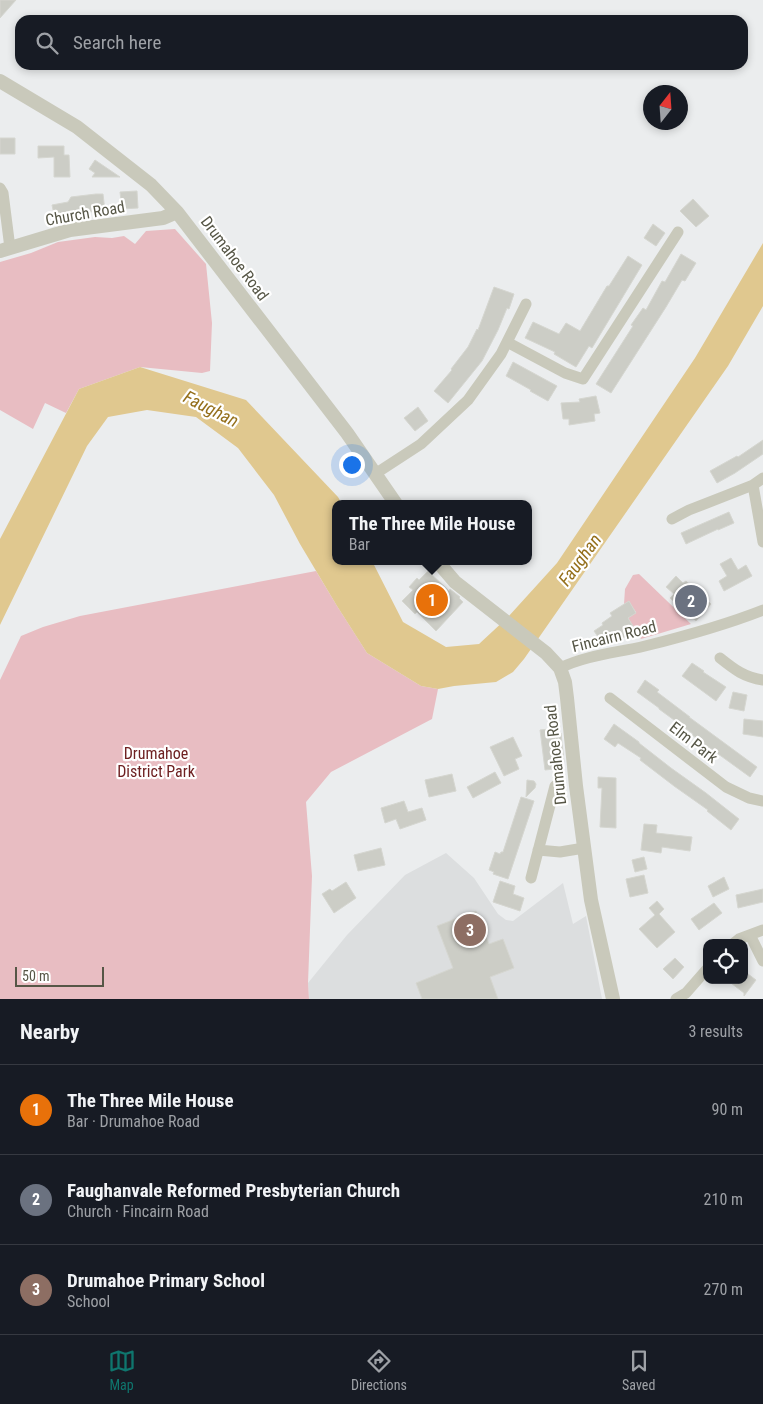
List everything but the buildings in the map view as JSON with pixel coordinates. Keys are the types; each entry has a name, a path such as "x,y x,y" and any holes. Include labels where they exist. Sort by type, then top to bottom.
{"street":[{"name":"Drumahoe Road","path":"0,81 77,127 151,185 177,212 347,433 393,500"},
{"path":"0,188 3,193 5,249"},
{"name":"Church Road","path":"5,249 70,230 163,218 177,212"},
{"path":"507,342 565,373 583,379 678,232"},
{"path":"375,474 421,444 468,400 501,354 526,304"},
{"path":"672,519 689,510 753,485 763,478"},
{"path":"753,485 763,542"},
{"name":"Drumahoe Road","path":"440,565 455,582 546,653 560,668 565,682 591,900 613,999"},
{"name":"Fincairn Road","path":"560,668 597,654 644,646 724,624 763,610"},
{"path":"720,658 749,678 763,680"},
{"name":"Elm Park","path":"610,698 726,787 749,798 763,801"},
{"path":"531,878 555,786"},
{"path":"538,850 560,852 584,848"},
{"path":"739,939 763,930"},
{"path":"750,935 763,961"},
{"path":"676,999 686,993 703,974"}],"shaded area":[{"path":"446,853 474,878 498,914 506,920 513,921 563,883 573,924 586,916 602,999 309,999 308,983 347,935 405,875"}],"green space":[{"path":"175,229 206,264 212,323 210,371 202,373 140,367 79,389 66,413 45,403 33,429 0,410 0,262 31,253 58,242 95,237 112,238 124,236 135,244 146,231"},
{"name":"Drumahoe District Park","path":"316,571 367,653 421,686 438,689 432,719 331,772 306,802 312,876 309,999 0,999 0,680 21,636 80,616"},
{"path":"639,574 691,624 641,639 628,618 636,612 629,602 624,604 625,589 633,575"}],"water":[{"name":"Faughan","path":"763,243 763,306 728,366 524,659 513,672 496,682 438,689 421,686 367,653 300,544 274,495 238,448 196,417 147,410 108,417 87,446 0,625 0,539 79,389 140,367 246,400 340,500 332,500 332,565 374,565 403,622 446,647 479,644 507,618 557,563 695,358"}],"place":[{"name":"The Three Mile House","path":"432,600"},
{"name":"Faughanvale Reformed Presbyterian Church","path":"691,601"},
{"name":"Drumahoe Primary School","path":"470,930"}]}
